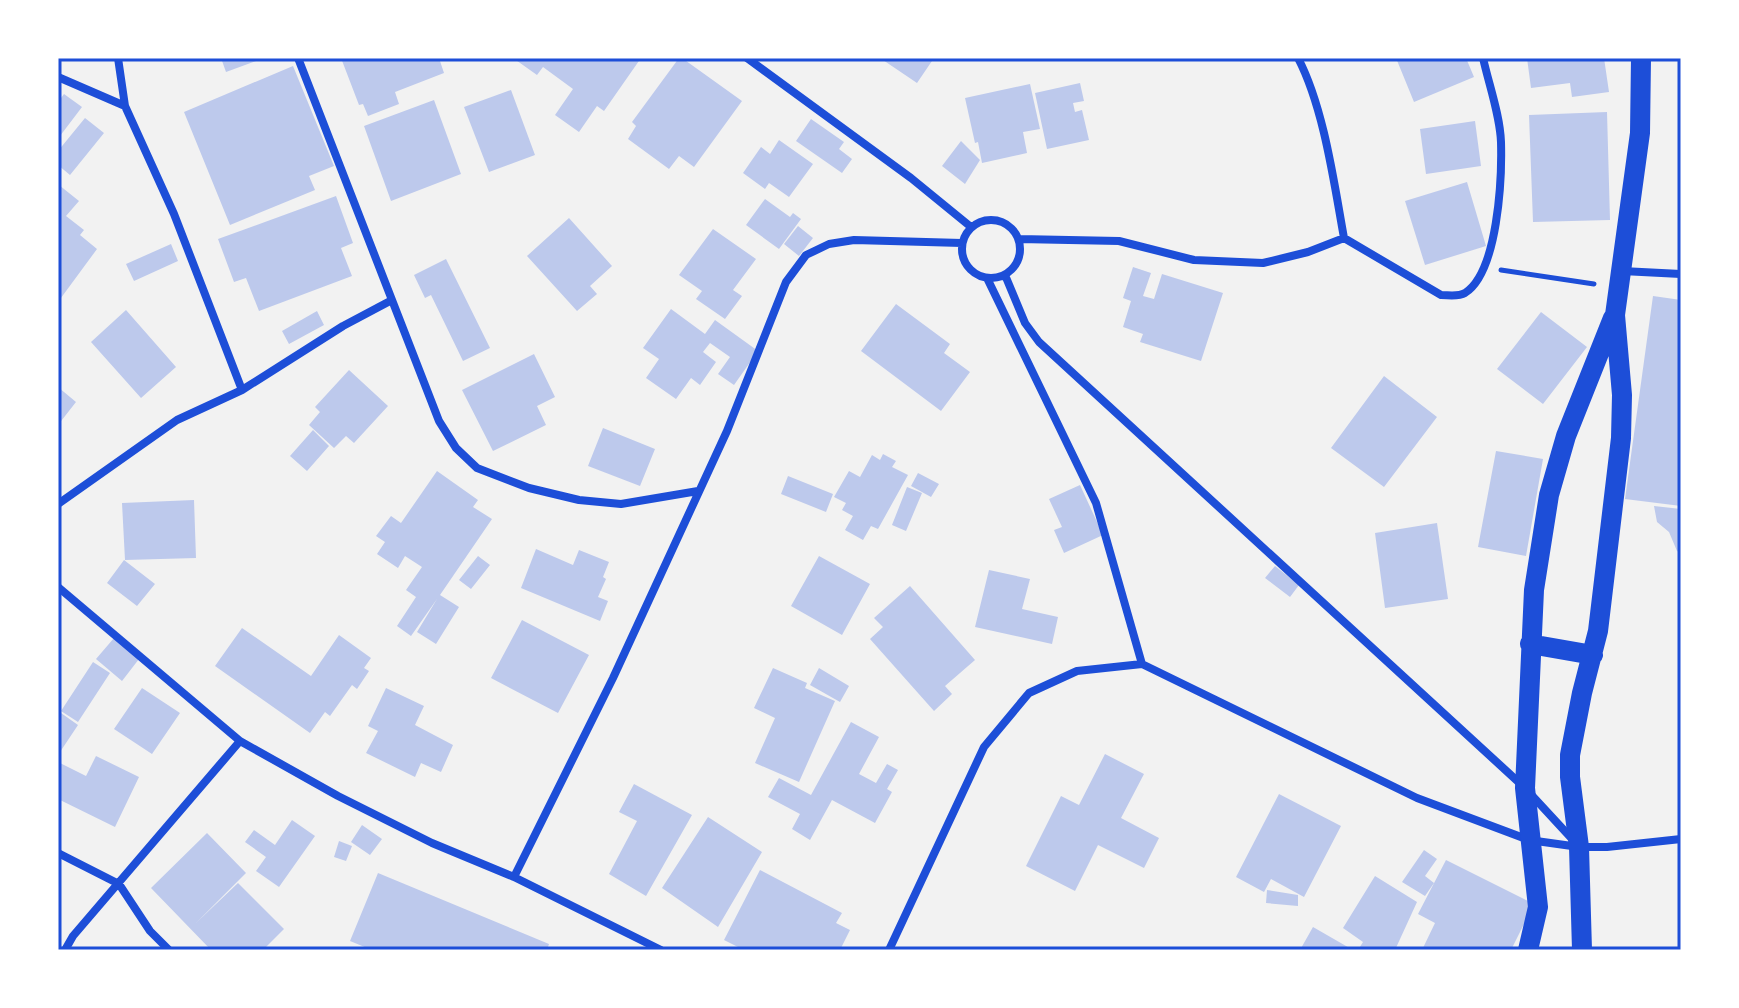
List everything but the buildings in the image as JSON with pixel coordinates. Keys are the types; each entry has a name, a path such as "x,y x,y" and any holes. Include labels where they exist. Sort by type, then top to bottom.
{"main road":[{"path":"1582,950 1579,847 1570,755 1598,631 1621,438 1622,395 1615,315 1640,133 1641,58"},
{"path":"1528,950 1538,907 1525,788 1534,590 1549,495 1566,436 1615,315"},
{"path":"1530,644 1593,655"}],"street":[{"path":"118,58 125,106 174,214 242,390"},
{"path":"298,58 439,421 456,448 477,468 529,488 579,500 621,504 698,491"},
{"path":"747,58 911,178 971,227"},
{"path":"1298,58 1322,131 1344,238 1441,295 1457,296 1466,292 1486,268 1494,237 1501,140 1483,58"},
{"path":"58,77 125,106"},
{"path":"998,220 1014,230 1019,239 1017,264 1005,275 987,278 976,275 967,266 962,243 971,227 979,222 998,220"},
{"path":"1019,239 1119,241 1194,260 1263,263 1308,252 1344,238"},
{"path":"514,877 613,678 727,431 786,282 806,255 829,244 854,240 962,243"},
{"path":"1620,279 1681,274"},
{"path":"1005,275 1025,323 1039,342 1525,788 1579,847"},
{"path":"987,278 1096,503 1142,664"},
{"path":"58,504 177,420 242,390 343,326 392,300"},
{"path":"58,587 240,741 338,796 432,843 514,877 661,950"},
{"path":"889,950 984,747 1029,693 1077,671 1142,664 1417,798 1529,840 1579,847 1607,847 1681,839"},
{"path":"65,950 73,936 240,741"},
{"path":"58,853 119,884 150,931 169,950"}],"path":[{"path":"1486,268 1620,279"}]}
